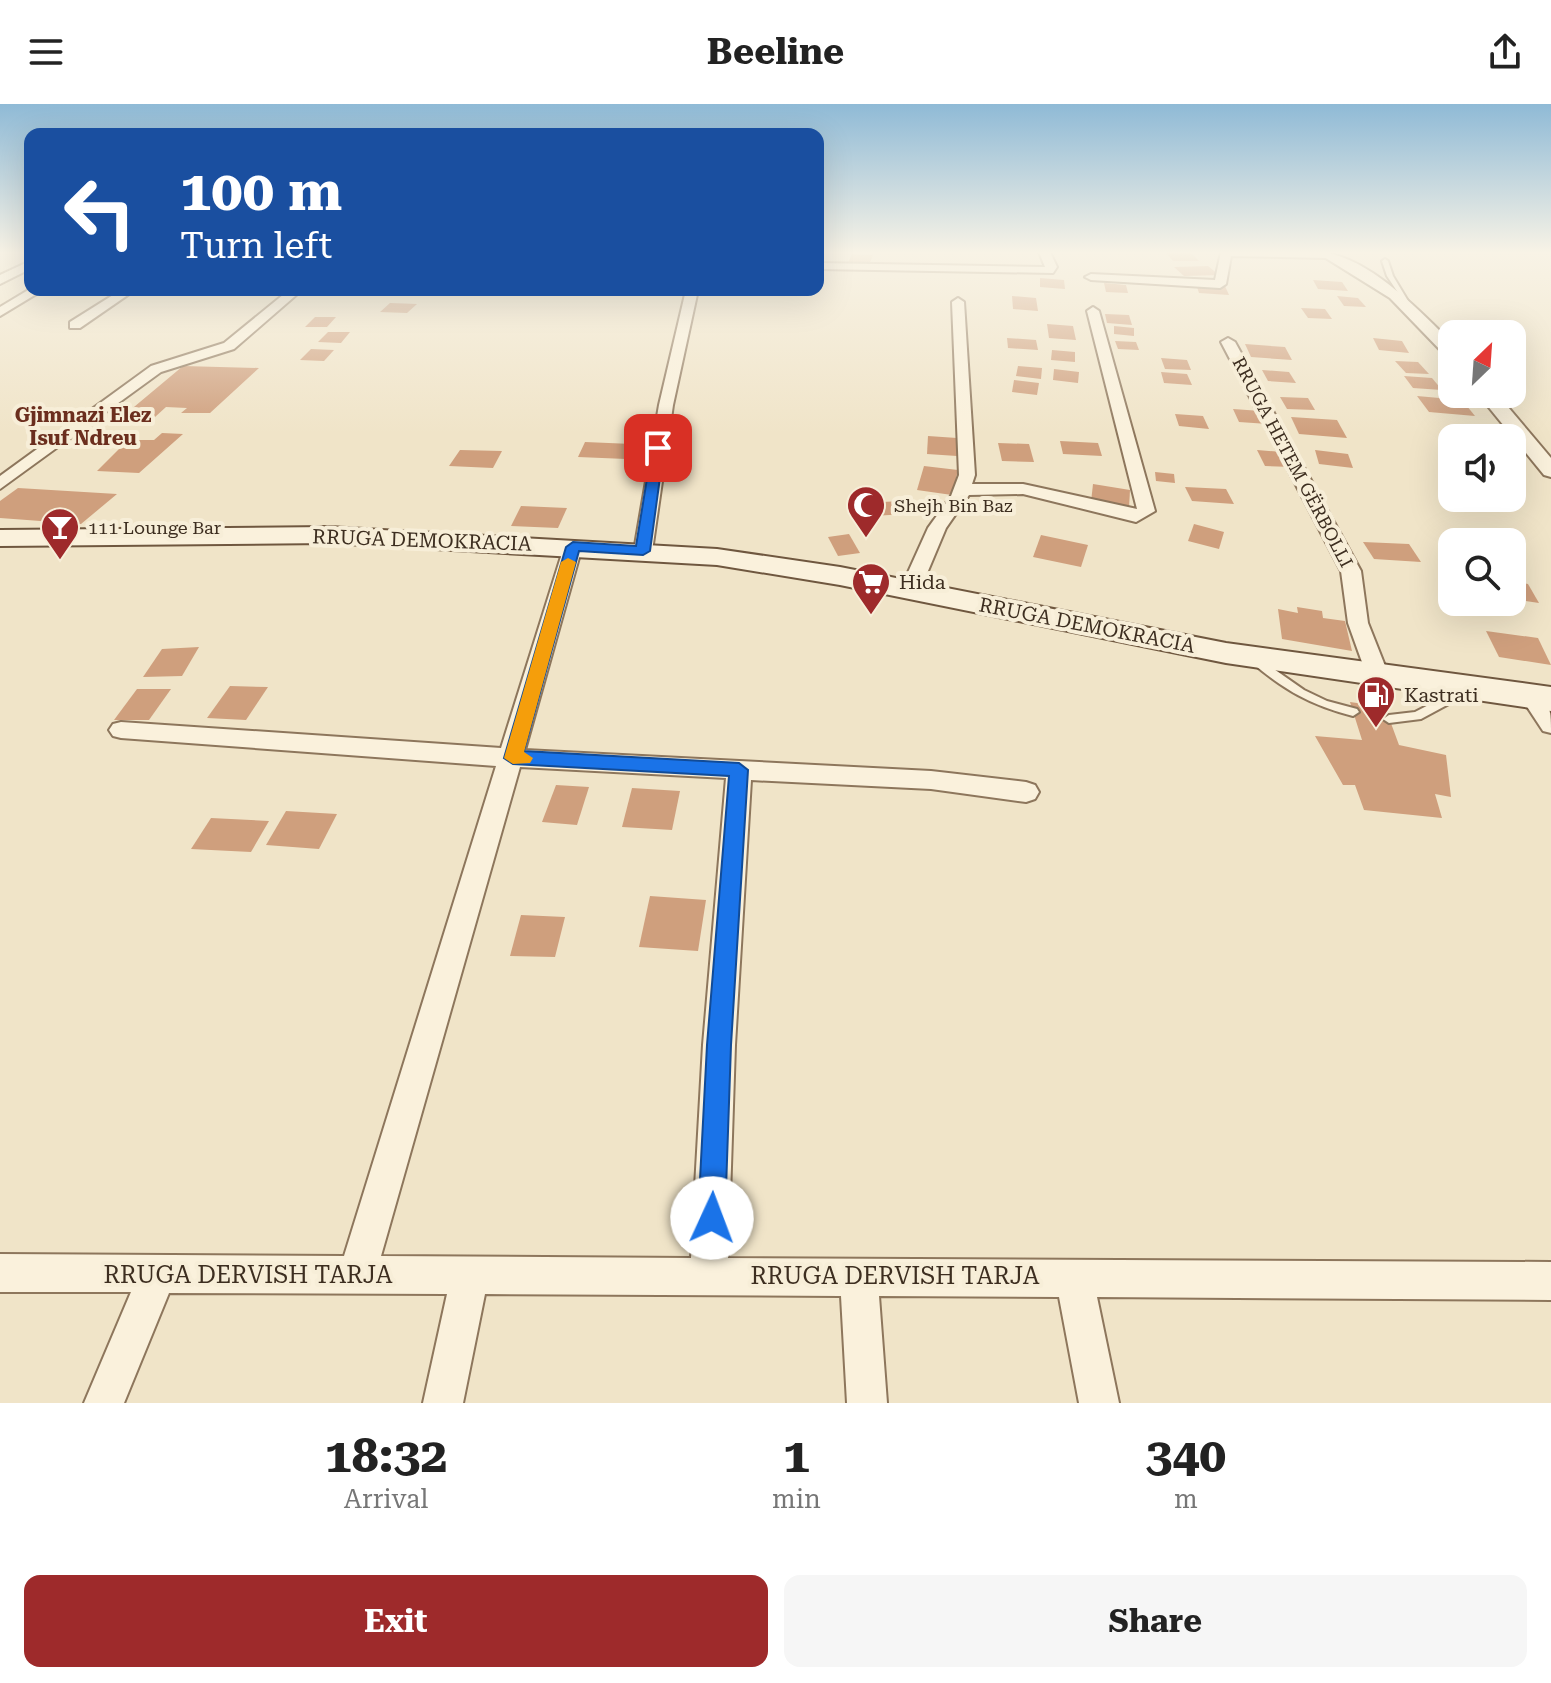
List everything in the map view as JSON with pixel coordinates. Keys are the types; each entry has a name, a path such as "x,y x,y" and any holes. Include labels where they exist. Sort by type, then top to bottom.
{"main road":[{"name":"RRUGA DEMOKRACIA","path":"0,538 329,535 643,551 762,563 1252,657 1541,698"}],"street":[{"path":"75,325 94,313"},
{"path":"0,484 156,369 229,346 269,313"},
{"path":"643,551 658,444 687,313"},
{"path":"910,590 937,528 963,491 967,475 959,313"},
{"path":"963,491 997,486 1136,517 1146,511 1093,313"},
{"path":"1414,313 1438,337"},
{"name":"RRUGA HETEM GËRBOLLI","path":"1228,342 1351,571 1358,623 1378,676"},
{"path":"1499,408 1551,471"},
{"path":"357,1276 513,758 573,547"},
{"path":"1541,698 1551,725"},
{"path":"121,730 513,758 931,780 1026,792"},
{"path":"709,1275 719,1045 739,770"},
{"name":"RRUGA DERVISH TARJA","path":"0,1273 469,1278 1074,1276 1551,1281"},
{"path":"104,1403 157,1275"},
{"path":"859,1276 867,1403"},
{"path":"1074,1276 1099,1403"},
{"path":"443,1403 469,1278"}],"lane":[{"path":"1252,657 1295,693 1320,705 1353,712"},
{"path":"1389,719 1417,716 1469,688"}],"building":[{"path":"1304,313 1328,313 1332,319 1308,318"},
{"path":"1105,314 1129,315 1132,325 1107,323"},
{"path":"315,317 336,317 327,327 305,327"},
{"path":"1047,324 1073,326 1076,340 1049,338"},
{"path":"1114,326 1134,328 1134,336 1114,334"},
{"path":"328,332 350,332 341,343 318,342"},
{"path":"1007,338 1036,340 1038,350 1008,348"},
{"path":"1373,338 1402,341 1409,353 1379,350"},
{"path":"1115,341 1136,342 1139,350 1118,349"},
{"path":"1245,344 1285,347 1292,360 1251,357"},
{"path":"311,349 334,350 324,361 300,360"},
{"path":"1052,350 1075,352 1075,362 1051,360"},
{"path":"1161,358 1187,360 1191,370 1165,369"},
{"path":"1395,361 1418,362 1429,374 1406,373"},
{"path":"183,366 259,368 210,413 181,413 187,408 166,407 155,417 122,417"},
{"path":"1018,366 1042,368 1041,379 1016,376"},
{"path":"1054,369 1079,372 1078,383 1053,380"},
{"path":"1262,370 1289,372 1296,383 1268,381"},
{"path":"1161,372 1187,374 1192,385 1164,383"},
{"path":"1404,376 1432,378 1438,385 1438,390 1413,388"},
{"path":"1014,380 1039,383 1037,395 1012,392"},
{"path":"1417,396 1438,398 1438,408 1468,408 1475,416 1429,412"},
{"path":"1280,397 1308,398 1315,410 1287,409"},
{"path":"1233,409 1261,411 1268,424 1239,422"},
{"path":"1175,414 1203,416 1209,429 1179,426"},
{"path":"1291,417 1337,420 1347,438 1299,434"},
{"path":"162,433 183,434 139,473 97,471 128,440 154,440"},
{"path":"928,436 957,438 957,456 927,454"},
{"path":"1060,441 1098,443 1102,456 1063,454"},
{"path":"585,442 632,444 626,459 578,457"},
{"path":"998,443 1029,444 1034,462 1002,461"},
{"path":"460,450 502,451 493,468 449,466"},
{"path":"1257,450 1283,452 1292,467 1265,466"},
{"path":"1315,450 1348,454 1353,468 1319,464"},
{"path":"924,466 958,470 952,495 917,490"},
{"path":"1155,472 1174,474 1175,483 1156,481"},
{"path":"1093,484 1130,490 1129,508 1091,502"},
{"path":"1185,487 1226,489 1234,504 1192,501"},
{"path":"18,488 117,494 81,524 0,518 0,501"},
{"path":"902,501 907,514 872,516 871,512 865,513 862,503"},
{"path":"521,506 567,508 558,528 511,526"},
{"path":"1194,524 1224,532 1219,549 1188,541"},
{"path":"849,534 860,553 838,556 828,537"},
{"path":"1041,535 1088,545 1081,567 1033,557"},
{"path":"1363,542 1409,544 1421,562 1374,559"},
{"path":"1526,584 1528,584 1539,603 1526,601"},
{"path":"1297,607 1322,611 1323,618 1345,621 1352,651 1282,639 1278,609 1298,613"},
{"path":"1486,631 1538,638 1551,665 1499,657"},
{"path":"199,647 182,676 143,677 162,649"},
{"path":"230,686 268,687 246,720 207,718"},
{"path":"137,689 171,689 149,720 114,720"},
{"path":"1350,702 1385,707 1399,745 1446,755 1451,797 1435,794 1442,818 1364,810 1355,785 1343,785 1315,736 1362,740"},
{"path":"556,785 589,787 577,825 542,822"},
{"path":"632,788 680,791 672,830 622,827"},
{"path":"286,811 337,814 319,849 266,845"},
{"path":"211,818 269,821 251,852 191,849"},
{"path":"650,896 706,900 698,951 639,947"},
{"path":"521,915 565,917 555,957 510,956"}],"slow traffic":[{"path":"524,758 513,758 568,562"}],"place":[{"name":"Shejh Bin Baz","path":"866,539"},
{"name":"111 Lounge Bar","path":"60,561"},
{"name":"Hida","path":"871,616"},
{"name":"Kastrati","path":"1376,729"}],"district":[{"name":"Gjimnazi Elez Isuf Ndreu","path":"83,426"}],"route":[{"path":"658,448 643,551 573,547 513,758 739,770 719,1045 712,1218"}]}
